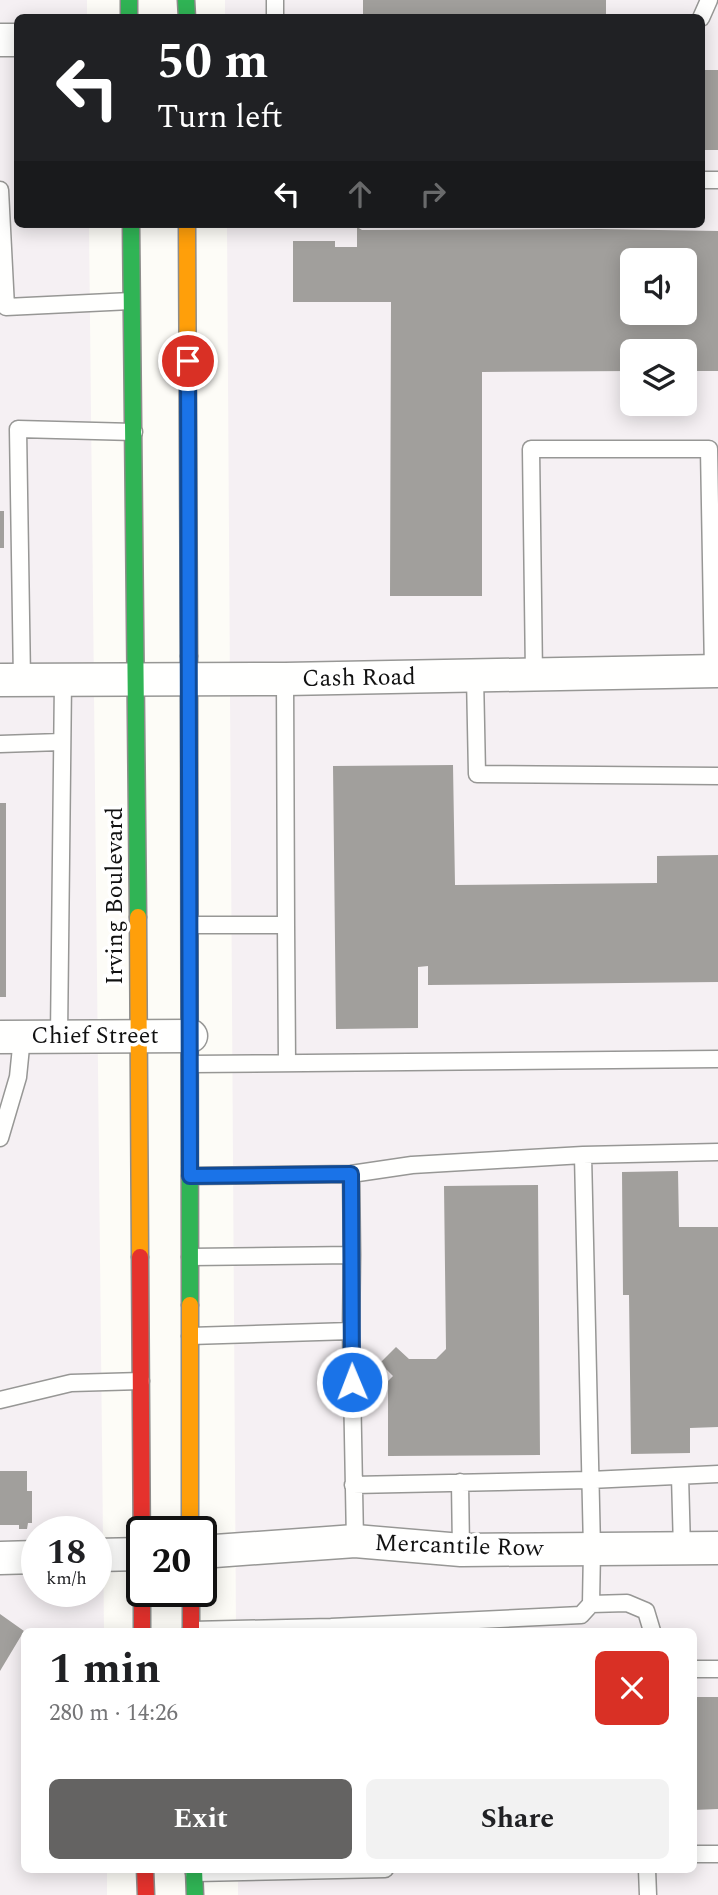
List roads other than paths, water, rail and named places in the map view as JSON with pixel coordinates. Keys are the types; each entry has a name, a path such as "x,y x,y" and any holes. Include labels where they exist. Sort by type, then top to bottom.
{"main road":[{"name":"Irving Boulevard","path":"131,228 132,301 139,337 134,432 142,1516"},
{"path":"187,228 181,335 190,679 190,1516"},
{"path":"142,1607 142,1628"},
{"path":"191,1607 191,1628"},
{"path":"145,1873 146,1895"},
{"path":"194,1873 195,1895"}],"street":[{"name":"Cash Road","path":"11,680 285,679 715,671"},
{"name":"Chief Street","path":"11,1037 138,1036 191,1050"},
{"name":"Mercantile Row","path":"217,1551 355,1541 461,1550 718,1548"},
{"path":"0,1558 21,1557"}],"lane":[{"path":"0,190 6,307 132,301"},
{"path":"11,680 18,429 134,432"},
{"path":"534,675 530,449 714,448 715,671"},
{"path":"475,676 477,774 718,776"},
{"path":"285,679 287,1063"},
{"path":"58,1037 63,680"},
{"path":"0,744 61,742"},
{"path":"191,925 286,925"},
{"path":"0,1138 18,1077 11,1037"},
{"path":"191,1050 287,1063 718,1059"},
{"path":"190,1176 351,1174 412,1165 583,1155 718,1152"},
{"path":"349,1628 582,1615 591,1604 583,1155"},
{"path":"351,1174 355,1541"},
{"path":"190,1257 352,1255"},
{"path":"190,1336 351,1331"},
{"path":"0,1400 71,1384 141,1381"},
{"path":"353,1485 590,1480 718,1474"},
{"path":"680,1476 682,1549"},
{"path":"460,1482 461,1550"},
{"path":"591,1604 627,1603 646,1611 651,1628"},
{"path":"697,1670 718,1669"},
{"path":"697,1854 718,1854"},
{"path":"647,1873 648,1895"}]}
